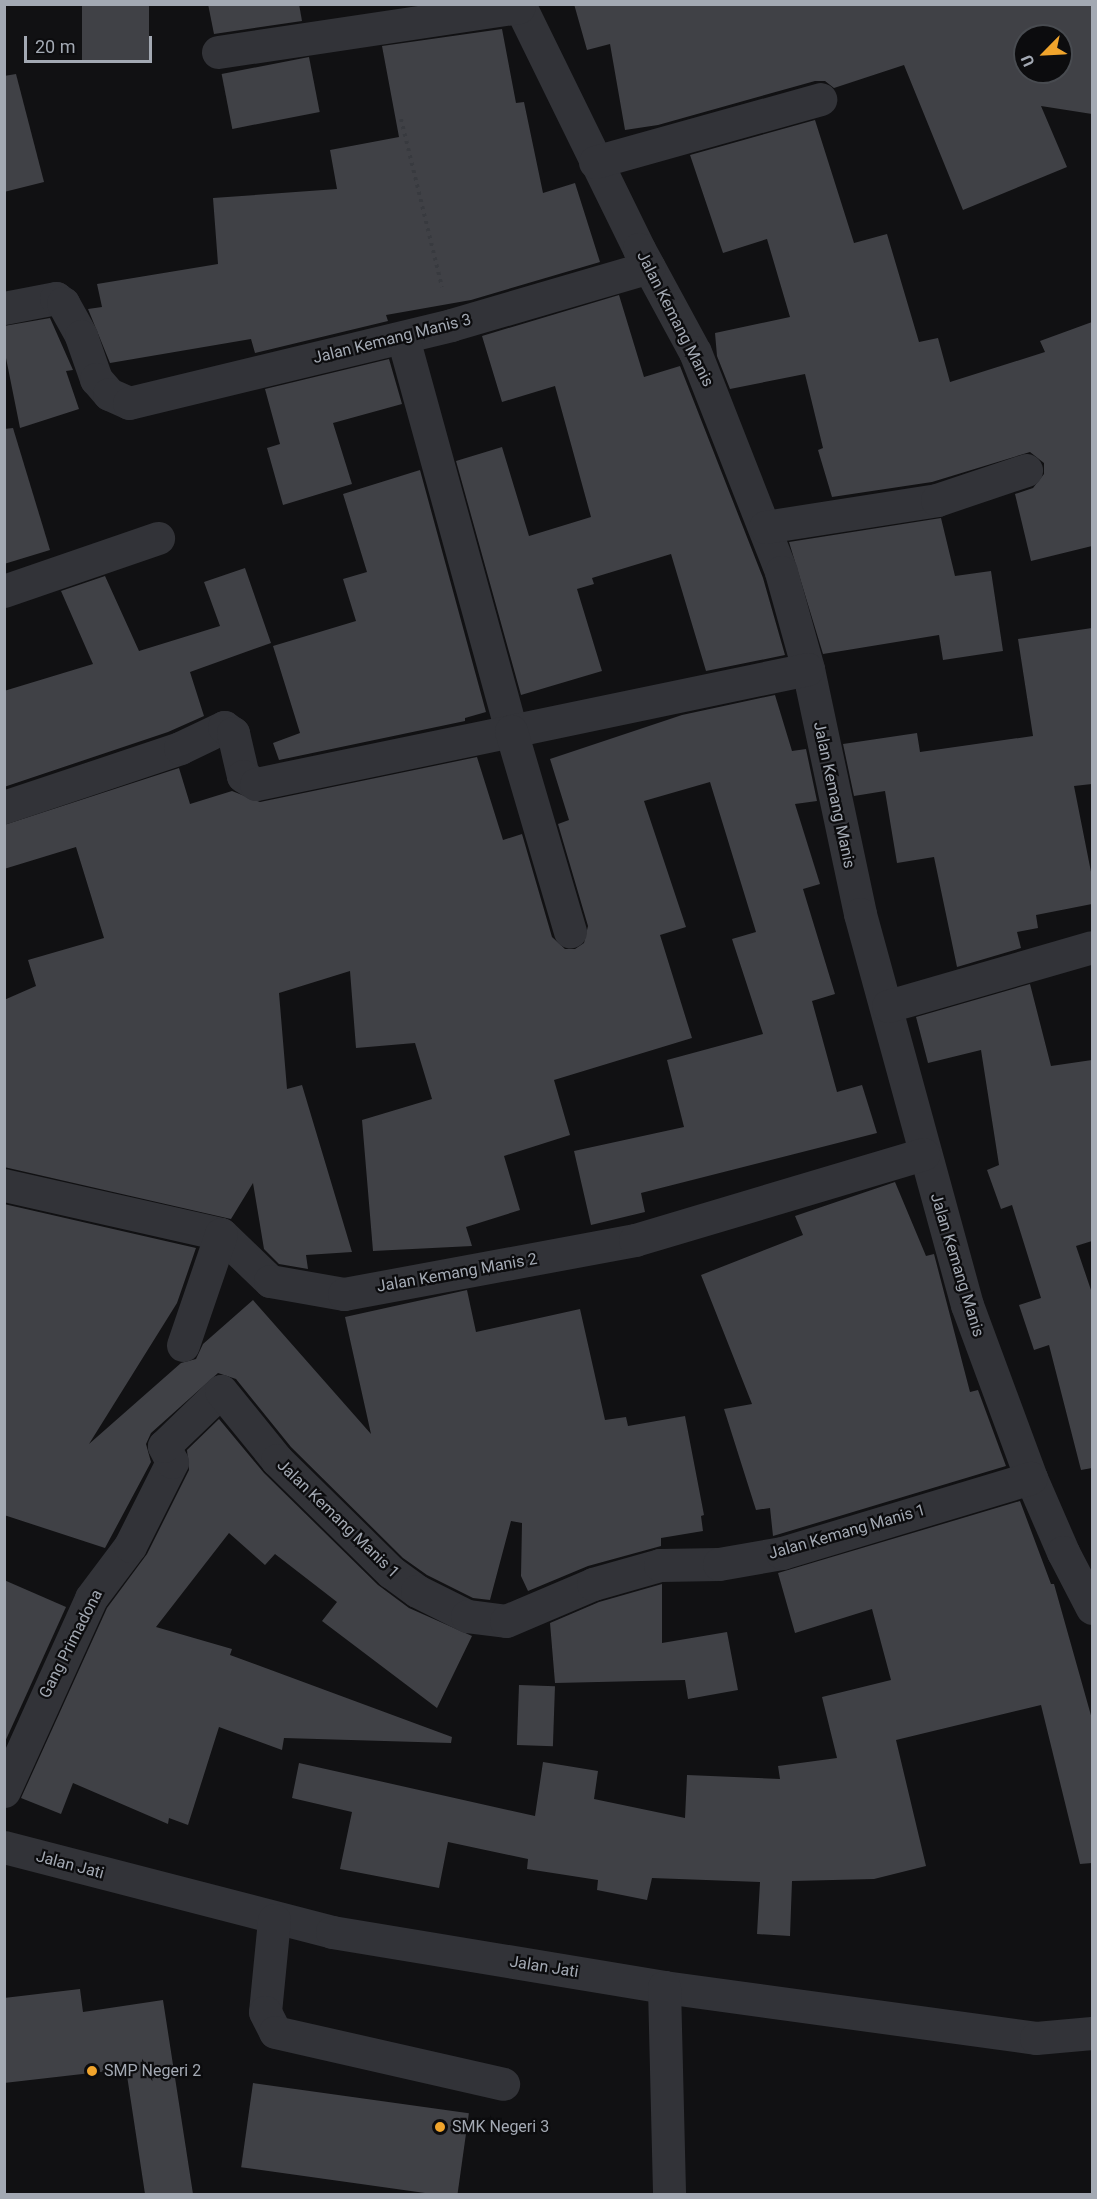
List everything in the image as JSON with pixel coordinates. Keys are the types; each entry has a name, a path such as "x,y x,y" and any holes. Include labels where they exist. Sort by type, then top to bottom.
{"street":[{"path":"218,52 519,6"},
{"name":"Jalan Kemang Manis","path":"519,6 649,267 695,352 765,526 808,669 860,914 888,1006 923,1154 968,1305 1031,1478 1063,1552 1092,1608"},
{"path":"596,162 820,99"},
{"name":"Jalan Kemang Manis 3","path":"4,308 56,298 63,303 81,336 96,379 120,401 133,402 403,338 649,267"},
{"path":"403,338 511,731 570,931"},
{"path":"765,526 937,500 1026,470"},
{"path":"4,591 158,538"},
{"path":"4,807 180,748 224,727 233,733 243,776 256,784 808,669"},
{"path":"888,1006 1092,947"},
{"name":"Jalan Kemang Manis 2","path":"221,1234 266,1279 344,1294 635,1240 923,1154"},
{"path":"4,1185 221,1234 183,1345"},
{"name":"Jalan Kemang Manis 1","path":"221,1390 277,1460 391,1572 417,1591 467,1616 506,1621 593,1584 660,1564 719,1564 782,1553 1031,1478"},
{"name":"Gang Primadona","path":"4,1791 91,1598 130,1546 172,1462 164,1446 221,1390"},
{"name":"Jalan Jati","path":"4,1847 274,1920 664,1987 1036,2038 1092,2033"},
{"path":"274,1920 266,2012 275,2032 503,2084"},
{"path":"664,1987 669,2194"}],"path":[{"path":"401,119 451,325"}],"building":[{"path":"82,4 149,4 149,60 82,60"},
{"path":"208,4 299,4 302,21 214,34"},
{"path":"574,4 1092,4 1092,114 1041,106 1067,167 963,210 904,65 834,88 825,81 815,81 658,125 625,130 610,44 587,50"},
{"path":"502,29 516,103 524,102 543,193 575,183 600,262 471,300 386,315 388,321 255,353 251,339 110,363 88,309 102,307 97,284 218,264 213,198 337,189 330,150 399,137 382,46"},
{"path":"309,57 320,112 232,129 222,74"},
{"path":"16,74 44,182 4,192 4,76"},
{"path":"815,120 854,243 887,234 919,342 938,338 950,382 1045,352 1040,341 1092,322 1092,546 1031,561 1015,494 1033,488 1044,474 1044,463 1030,452 932,482 832,497 818,450 823,448 805,374 730,389 717,356 715,333 790,317 767,239 723,253 690,155"},
{"path":"619,295 644,377 680,366 763,578 785,655 706,671 671,554 592,578 594,584 577,589 602,671 521,695 456,461 502,447 529,536 591,517 555,386 502,402 482,336"},
{"path":"50,318 73,370 66,371 79,409 20,428 4,348 4,326"},
{"path":"389,359 402,404 333,423 352,484 283,505 267,448 280,444 265,389"},
{"path":"13,428 50,550 4,564 4,429"},
{"path":"420,470 486,712 465,718 465,721 279,760 273,743 300,733 273,646 356,621 343,579 367,572 343,494"},
{"path":"941,518 955,576 991,571 1003,651 943,660 939,635 823,654 789,542"},
{"path":"245,568 271,643 190,672 204,716 168,732 4,787 4,691 93,664 61,591 105,576 139,651 220,626 204,582"},
{"path":"1092,628 1092,784 1074,786 1092,877 1092,904 1036,915 1038,928 1017,932 1021,948 957,967 934,857 897,863 885,791 854,796 843,744 917,733 920,752 1033,736 1018,639"},
{"path":"775,695 792,751 806,749 817,801 795,804 820,884 803,889 835,994 812,1001 837,1092 862,1085 877,1133 641,1193 645,1212 591,1225 574,1151 684,1127 667,1060 763,1034 732,939 756,932 710,782 644,801 686,927 660,935 692,1038 554,1080 570,1135 504,1156 520,1210 466,1227 472,1246 373,1251 362,1120 432,1099 415,1043 356,1048 350,971 279,993 287,1089 302,1085 352,1252 306,1255 308,1269 279,1264 264,1249 253,1183 231,1219 4,1167 4,1000 36,986 28,960 104,938 76,847 4,869 4,825 179,768 190,804 232,791 260,802 477,757 503,840 522,834 552,937 565,949 575,949 584,943 588,926 558,824 569,820 550,759 682,715"},
{"path":"1030,984 1051,1066 1092,1060 1092,1241 1076,1246 1092,1293 1092,1468 1081,1470 1049,1345 1034,1350 1019,1305 1041,1298 1012,1205 1001,1209 987,1170 999,1165 981,1050 928,1063 916,1017"},
{"path":"895,1182 926,1256 934,1254 970,1392 978,1390 1006,1466 773,1536 770,1508 756,1510 724,1409 752,1404 701,1275 803,1235 795,1216"},
{"path":"4,1204 196,1248 177,1303 89,1444 181,1363 196,1359 203,1344 253,1300 371,1434 345,1317 467,1290 476,1332 580,1309 605,1420 626,1417 628,1426 685,1416 704,1515 701,1516 703,1531 661,1538 661,1546 588,1566 528,1591 521,1576 522,1523 511,1521 490,1600 473,1598 427,1575 403,1558 291,1447 236,1379 218,1373 151,1433 146,1444 151,1462 105,1548 4,1515"},
{"path":"219,1419 264,1473 378,1585 409,1608 472,1636 437,1708 322,1621 337,1602 275,1554 265,1565 229,1533 156,1627 232,1649 230,1655 452,1737 451,1743 284,1738 282,1750 219,1727 188,1825 169,1818 168,1824 73,1783 61,1814 21,1798 107,1608 147,1554 189,1470 187,1450"},
{"path":"1020,1501 1051,1584 1054,1584 1092,1719 1092,1863 1080,1864 1041,1705 896,1740 926,1866 874,1879 792,1881 790,1936 757,1934 760,1882 652,1878 647,1900 597,1890 598,1880 527,1869 528,1859 448,1842 439,1888 340,1869 352,1812 292,1798 299,1763 535,1816 543,1762 598,1771 594,1799 685,1818 687,1775 780,1779 778,1766 837,1758 822,1697 891,1680 872,1609 795,1633 778,1573"},
{"path":"4,1580 66,1607 4,1744"},
{"path":"662,1584 662,1643 727,1632 738,1690 688,1699 685,1680 555,1683 550,1623 599,1602"},
{"path":"519,1685 555,1686 553,1746 517,1745"},
{"path":"80,1989 83,2012 163,2000 193,2194 145,2194 126,2069 4,2083 4,1998"},
{"path":"253,2083 469,2113 458,2194 432,2194 241,2167"}],"place":[{"name":"SMP Negeri 2","path":"92,2071"},
{"name":"SMK Negeri 3","path":"440,2127"}]}
